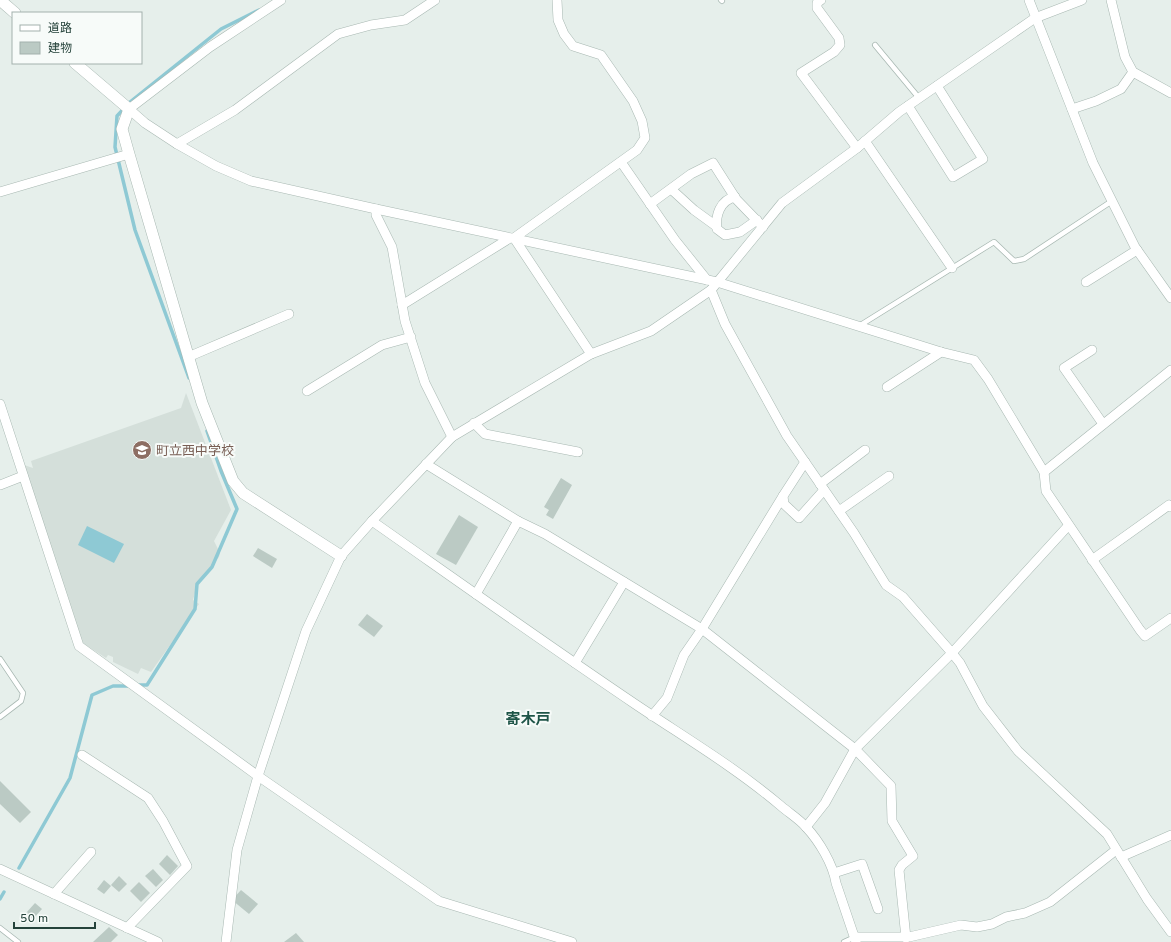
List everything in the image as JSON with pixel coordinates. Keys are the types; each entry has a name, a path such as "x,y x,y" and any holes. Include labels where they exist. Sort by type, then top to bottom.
{"street":[{"path":"0,0 14,12"},
{"path":"281,0 210,47 129,109 122,129 128,154 202,403 219,450 233,480 242,493 341,556"},
{"path":"177,144 235,110 338,34 371,25 404,20 435,0"},
{"path":"402,305 512,238 637,150 645,138 642,121 633,101 601,55 573,46 564,34 558,20 557,0"},
{"path":"821,0 817,3 817,8 839,38 840,45 834,52 801,73 857,148"},
{"path":"1029,0 1093,163 1137,250 1171,298"},
{"path":"226,942 237,850 258,776 306,631 341,556 372,520 452,437 591,354 651,331 711,290 760,223 782,203 857,148 908,106 1035,18 1082,0"},
{"path":"1111,0 1126,57 1133,72 1171,92"},
{"path":"75,64 145,123 177,144 216,166 251,181 718,282 941,352 974,360 988,379 1044,472 1046,491 1068,526 1145,636 1171,618"},
{"path":"1072,109 1096,101 1121,88 1133,72"},
{"path":"908,106 953,177 983,159 936,86"},
{"path":"865,141 952,268"},
{"path":"0,192 128,154"},
{"path":"621,162 675,240 707,280"},
{"path":"650,204 691,174 713,162 735,197 760,223"},
{"path":"671,189 725,235 740,232 760,223"},
{"path":"716,226 719,210 724,202 735,197"},
{"path":"376,209 376,215 392,247 402,305 410,338 425,383 452,437"},
{"path":"512,238 591,354"},
{"path":"1086,282 1137,250"},
{"path":"711,290 729,331 787,436 839,511 886,585 903,597 960,663 983,706 1018,751 1107,834 1147,899 1171,932"},
{"path":"188,357 289,314"},
{"path":"308,391 382,345 410,338"},
{"path":"1092,350 1064,368 1103,424"},
{"path":"887,387 941,352"},
{"path":"1044,472 1171,370"},
{"path":"0,404 79,646 258,776 439,901 572,942"},
{"path":"474,423 485,434 578,452"},
{"path":"783,496 784,504 799,518 822,487 865,450"},
{"path":"652,716 667,698 684,655 702,629 805,462"},
{"path":"426,464 518,522 545,534 702,629 855,749 891,786 892,821 913,856 902,865 899,870 906,938"},
{"path":"0,485 23,476"},
{"path":"839,511 889,476"},
{"path":"1092,560 1169,505 1171,507"},
{"path":"372,520 652,716 723,760 759,787 806,827 815,838 834,873 836,883 856,940 906,938 961,925 977,927 992,924 1006,917 1025,913 1044,905 1118,854 1171,835"},
{"path":"476,594 518,522"},
{"path":"806,827 825,802 855,749 952,653 1068,526"},
{"path":"575,663 624,582"},
{"path":"82,755 148,798 163,821 187,866 127,928"},
{"path":"54,894 91,852"},
{"path":"834,873 862,864 878,909"},
{"path":"0,869 158,942"}],"lane":[{"path":"875,45 919,98"},
{"path":"859,326 994,242 1014,261 1024,259 1112,201"},
{"path":"0,659 23,693 21,701 0,717"},
{"path":"0,928 18,942"},
{"path":"844,942 856,940"}],"shaded area":[{"path":"186,393 231,510 214,541 220,553 219,557 198,582 193,600 199,604 151,672 141,668 138,674 113,662 113,657 108,655 106,658 81,642 24,465 33,468 31,461 181,408"}],"water":[{"path":"87,526 124,544 114,563 78,545"}],"building":[{"path":"561,478 572,485 553,519 546,515 549,510 544,507"},
{"path":"459,515 478,527 456,565 436,554"},
{"path":"258,548 277,559 272,568 253,556"},
{"path":"367,614 383,626 374,637 358,625"},
{"path":"0,781 31,812 20,823 0,804"},
{"path":"167,855 178,866 170,875 159,864"},
{"path":"153,869 163,880 156,887 145,876"},
{"path":"119,876 127,884 119,892 111,885"},
{"path":"104,880 111,886 104,894 97,889"},
{"path":"139,882 150,893 141,902 130,891"},
{"path":"241,890 258,904 249,914 232,900"},
{"path":"35,903 42,909 33,919 26,913"},
{"path":"109,927 118,935 111,942 93,942"},
{"path":"296,933 304,942 284,942"}],"waterway":[{"path":"189,378 135,230 115,147 117,116 130,102 221,29 259,10"},
{"path":"136,685 147,685 195,609 197,584 212,567 237,509 221,471 207,431"},
{"path":"19,868 70,778 92,695 113,686 130,686"},
{"path":"0,899 4,892"}],"place":[{"name":"町立西中学校","path":"142,450"}],"district":[{"name":"寄木戸","path":"528,719"}]}
